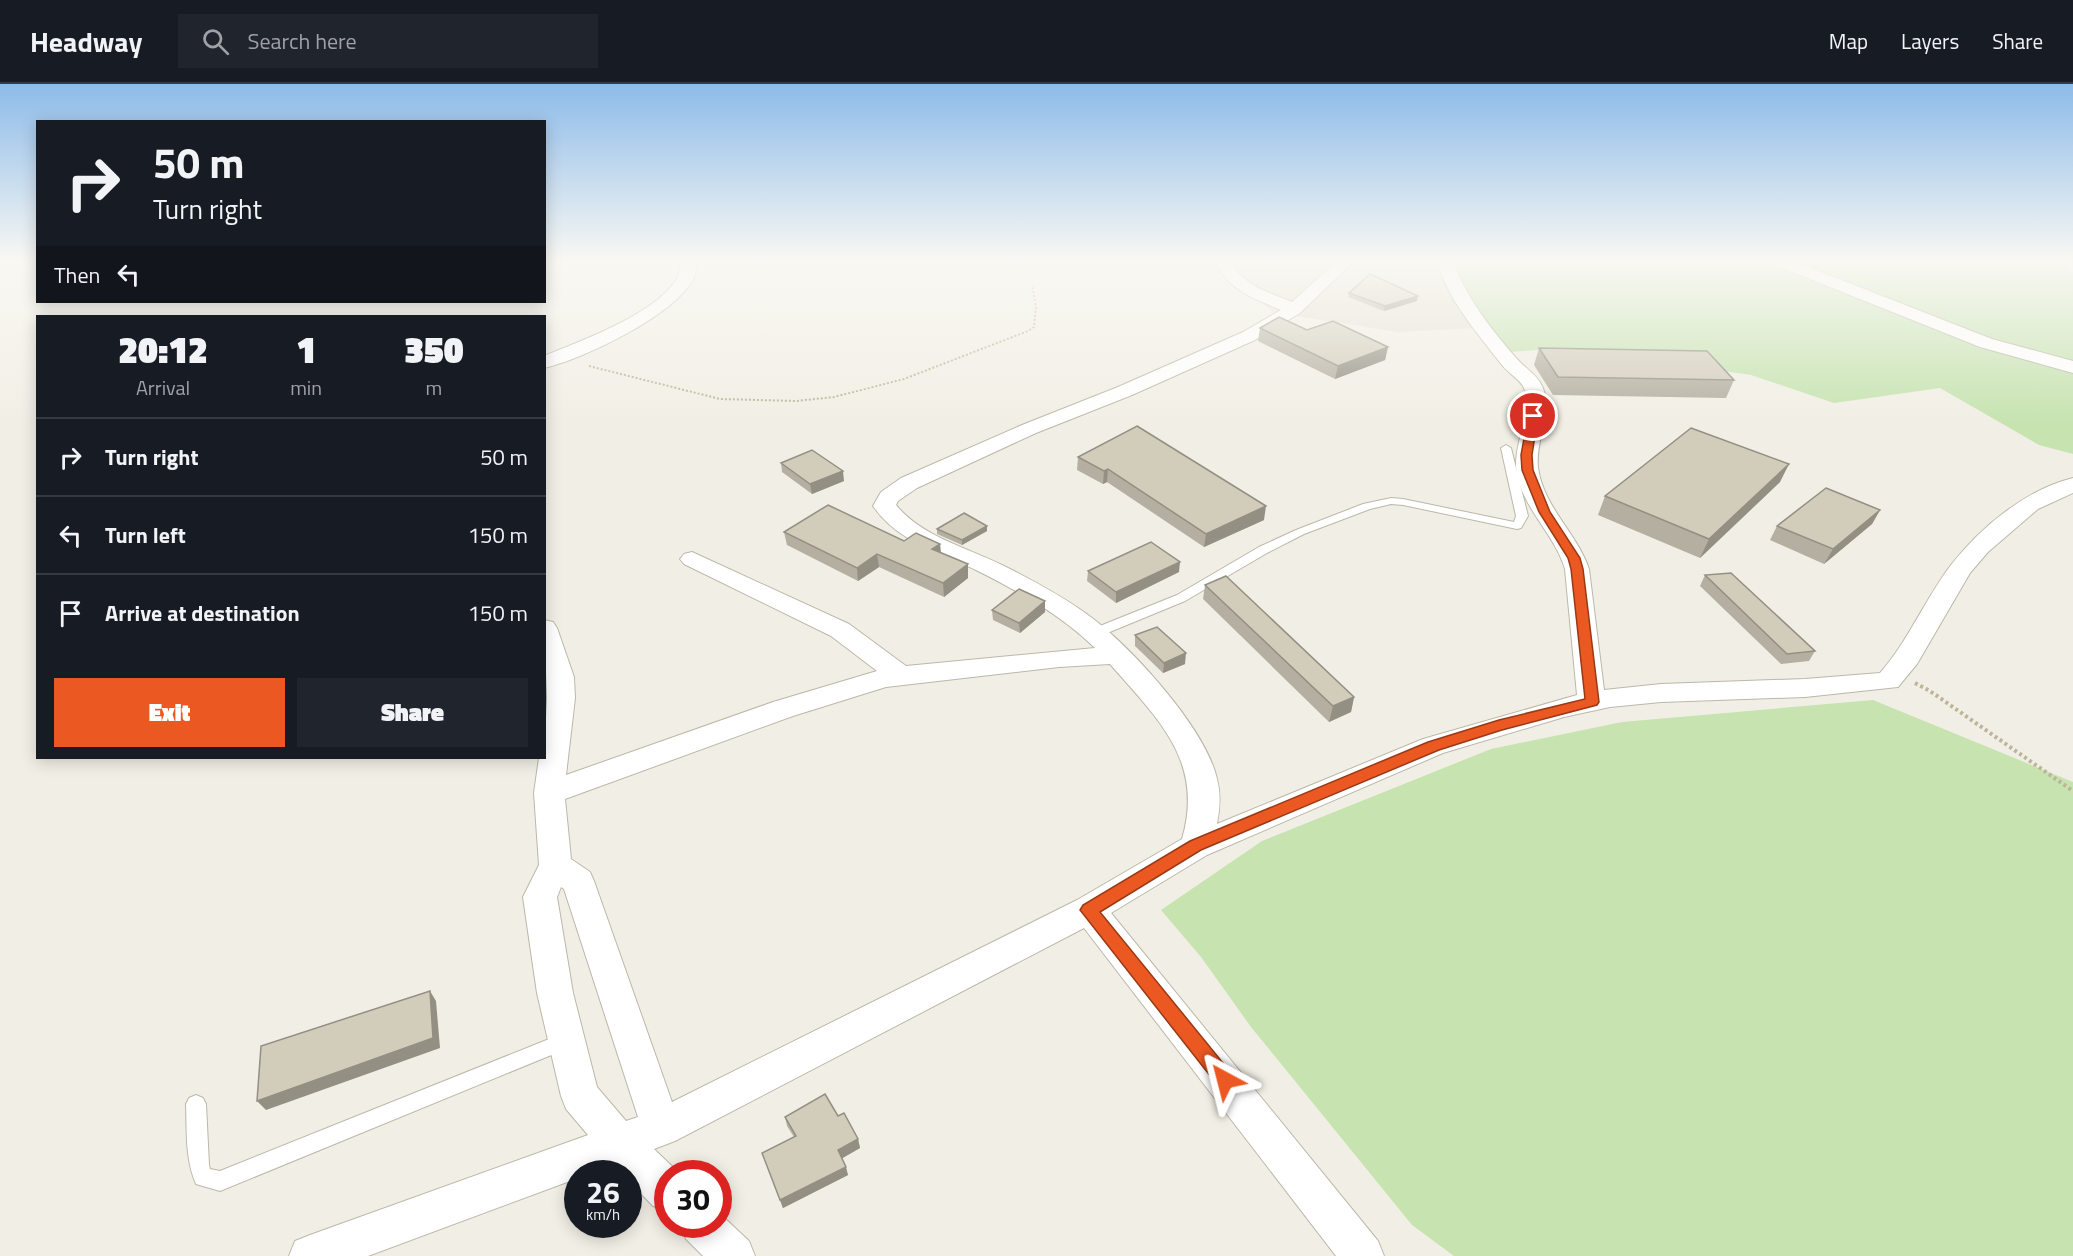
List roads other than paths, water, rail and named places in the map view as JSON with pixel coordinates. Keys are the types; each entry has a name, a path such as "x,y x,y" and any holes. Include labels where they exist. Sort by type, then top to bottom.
{"street":[{"path":"550,360 648,315"},
{"path":"1196,846 1204,819 1205,794 1200,769 1190,746 1116,655 1095,633 985,565 902,526 891,517 884,506 889,497 909,483 1029,429 1125,391 1249,336 1285,315"},
{"path":"1476,315 1509,361 1533,387 1536,395 1528,436 1528,470 1545,512 1574,558 1592,702"},
{"path":"1914,315 1986,343 2073,367"},
{"path":"310,1256 661,1128 1089,910 1196,846 1433,746 1499,725 1592,702 1661,693 1888,681 1908,658 1960,570 1980,547 2030,504 2073,485"},
{"path":"692,560 840,630 901,676"},
{"path":"546,634 560,677 561,698 549,794 555,865 540,897 555,993 580,1096 620,1144 654,1177"},
{"path":"549,794 825,695 884,678 1059,658 1116,655"},
{"path":"555,865 578,881 661,1128"},
{"path":"1089,910 1363,1256"},
{"path":"715,1238 734,1256"}],"lane":[{"path":"1095,633 1181,598 1282,540 1367,506 1391,501 1403,502 1517,526 1522,516 1506,448"},
{"path":"196,1104 199,1165 203,1177 220,1181 566,1040"}]}
